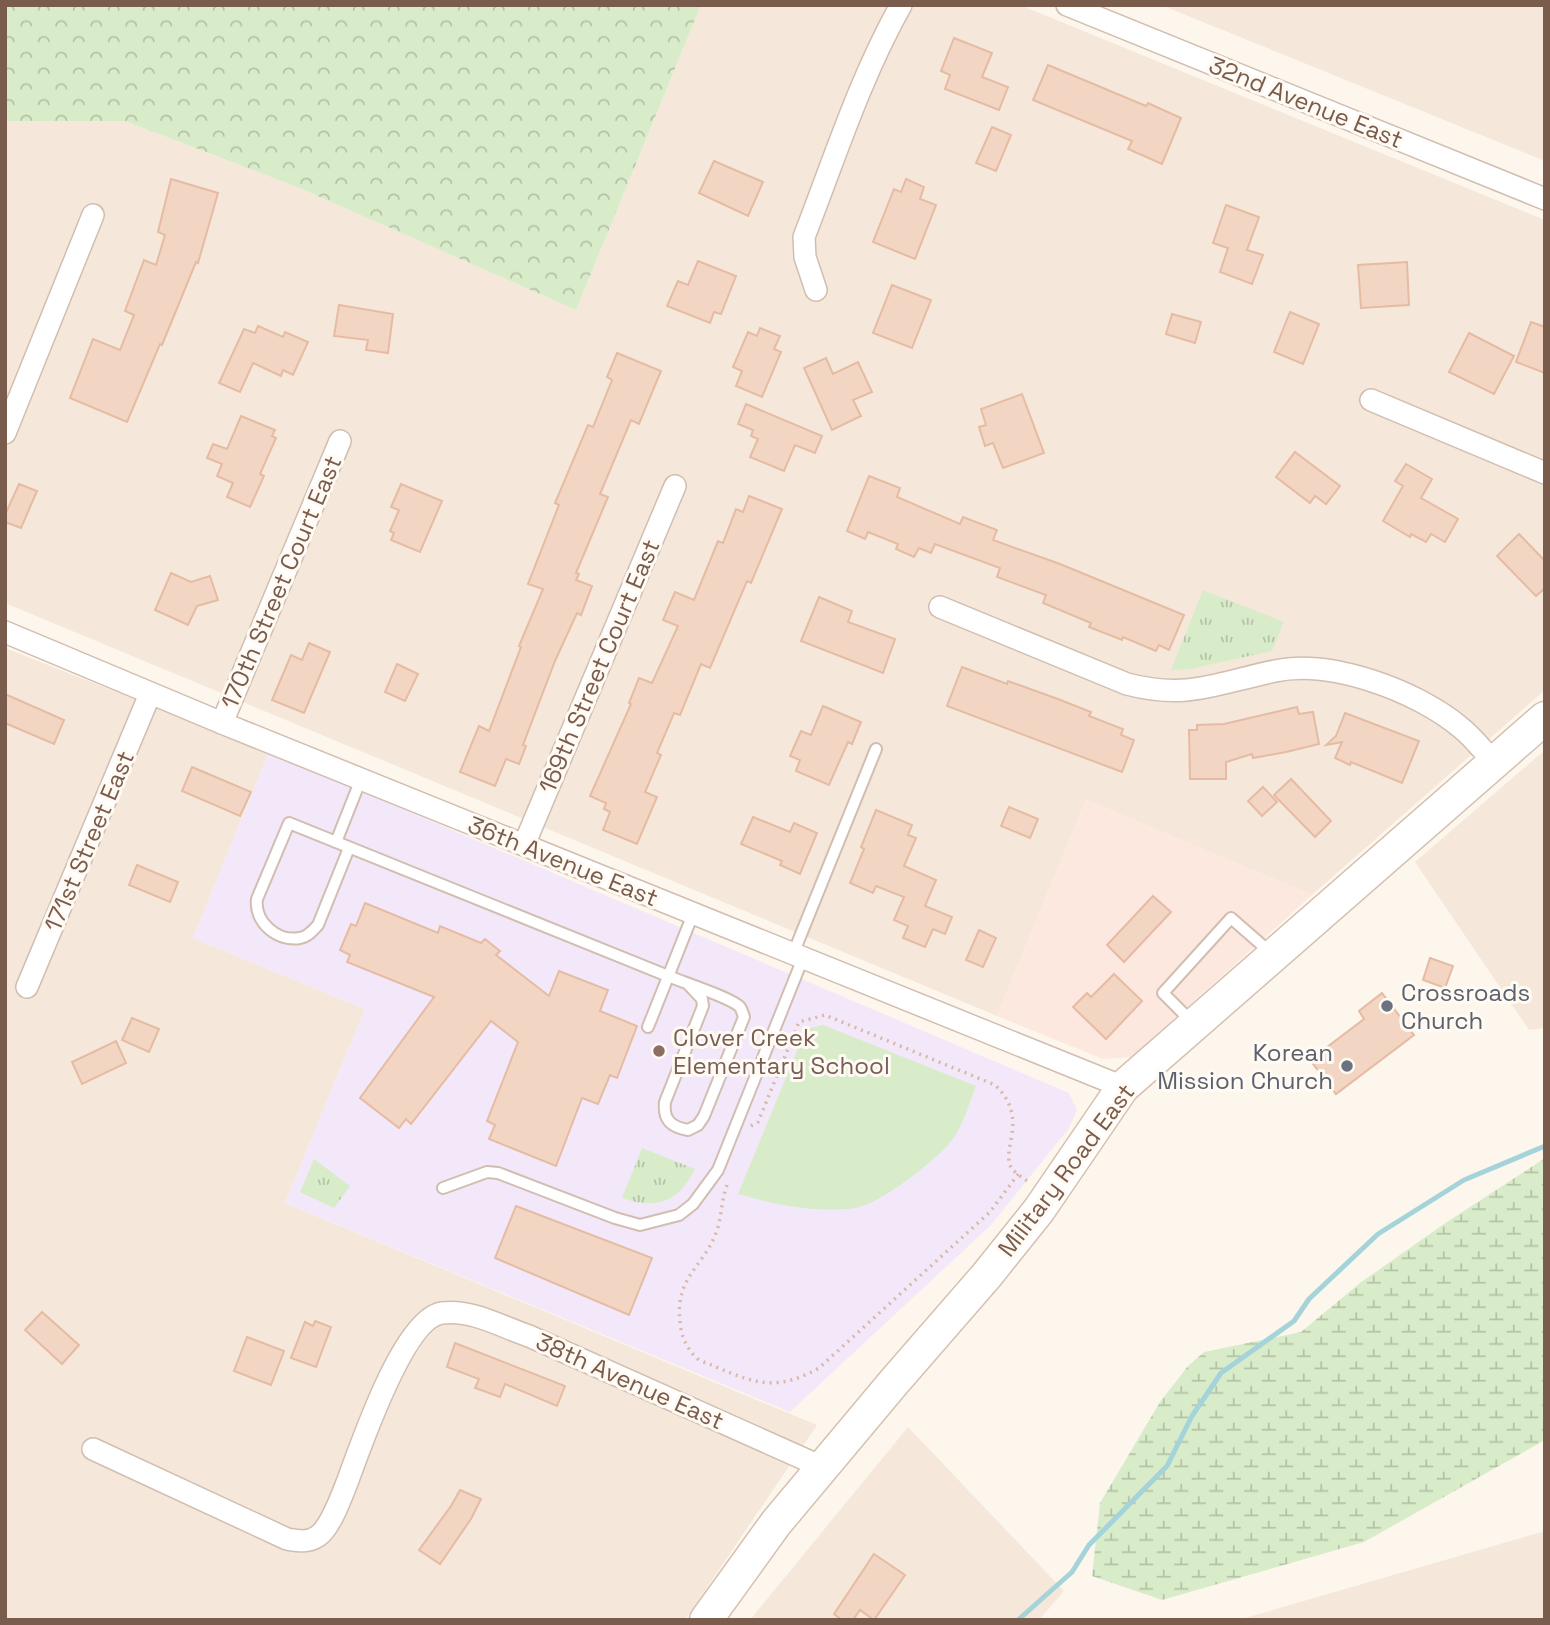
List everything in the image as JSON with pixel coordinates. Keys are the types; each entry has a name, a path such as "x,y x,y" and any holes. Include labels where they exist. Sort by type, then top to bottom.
{"street":[{"path":"816,290 805,257 804,237 857,101 901,5"},
{"name":"32nd Avenue East","path":"1067,5 1545,198"},
{"path":"5,433 93,215"},
{"path":"1371,400 1545,473"},
{"name":"170th Street Court East","path":"222,723 340,441"},
{"name":"169th Street Court East","path":"524,845 675,486"},
{"path":"940,607 1127,684 1153,691 1198,690 1290,669 1324,669 1351,673 1418,700 1442,714 1462,728 1494,762"},
{"name":"36th Avenue East","path":"5,632 150,694 1123,1087"},
{"name":"171st Street East","path":"27,988 150,694"},
{"name":"Military Road East","path":"706,1620 745,1563 822,1467 987,1275 1047,1199 1123,1087 1545,718"},
{"name":"38th Avenue East","path":"93,1449 287,1539 304,1542 319,1535 339,1502 376,1407 401,1353 416,1332 434,1315 453,1312 467,1314 529,1336 822,1467"}],"lane":[{"path":"443,1188 487,1172 498,1173 615,1219 640,1225 679,1215 693,1205 718,1170 876,749"},
{"path":"336,842 361,779"},
{"path":"349,848 318,925 310,933 301,938 285,937 267,928 256,910 257,900 289,823 688,984 741,1008 744,1017 704,1116 698,1125 688,1130 669,1123 664,1113 665,1102 704,1006 702,999 688,984"},
{"path":"648,1027 694,914"},
{"path":"1194,1024 1163,993 1231,918 1273,955"}],"path":[{"path":"751,1126 758,1122 799,1022 825,1015 995,1085 1005,1094 1012,1111 1014,1124 1009,1157 1012,1169 1047,1199"},
{"path":"731,1174 722,1199 715,1235 687,1279 678,1304 681,1333 692,1354 699,1360 755,1382 774,1384 798,1380 819,1368 990,1212 1019,1173"}],"shaded area":[{"path":"701,5 1020,5 1545,220 1545,690 1312,895 1086,800 997,1016 5,603 5,121 125,121 297,187 576,310"},
{"path":"1161,5 1545,5 1545,161"},
{"path":"5,648 269,752 193,938 365,1009 285,1203 817,1425 685,1620 5,1620"},
{"path":"1545,750 1545,1028 1529,1030 1415,862"},
{"name":"Clover Creek Elementary School","path":"269,752 1069,1093 1077,1110 1069,1128 991,1225 790,1412 285,1203 365,1009 193,938"},
{"path":"1086,800 1312,895 1132,1057 1103,1059 997,1016"},
{"path":"908,1427 1064,1591 1039,1620 750,1620"},
{"path":"1545,1531 1545,1620 1238,1620"}],"green space":[{"path":"5,5 701,5 576,310 297,187 125,121 5,121"},
{"path":"1203,590 1284,622 1272,651 1190,669 1171,670"},
{"path":"823,1025 976,1086 959,1128 945,1148 921,1169 893,1190 856,1208 796,1207 738,1194 806,1029"},
{"path":"642,1148 695,1169 674,1196 656,1203 634,1202 622,1198"},
{"path":"1545,1158 1545,1440 1364,1542 1162,1600 1092,1576 1100,1503 1160,1402 1188,1366 1204,1352 1301,1332 1360,1283"},
{"path":"314,1159 350,1186 334,1208 300,1192"}],"building":[{"path":"954,38 992,53 982,77 1008,87 999,110 945,89 950,75 941,71"},
{"path":"1048,65 1181,118 1162,164 1128,149 1132,141 1033,100"},
{"path":"992,127 1011,135 996,171 976,163"},
{"path":"714,161 763,182 748,216 699,193"},
{"path":"171,179 218,193 198,263 196,262 127,422 70,398 93,339 120,350 134,315 125,311 144,260 156,265 165,235 158,232"},
{"path":"906,179 924,187 920,199 936,205 915,259 873,242 894,189 901,192"},
{"path":"1226,205 1259,217 1247,250 1263,255 1252,284 1220,272 1228,248 1213,243"},
{"path":"698,261 736,276 721,314 714,312 710,323 667,306 678,281 688,285"},
{"path":"1407,262 1409,305 1361,308 1358,265"},
{"path":"892,285 931,300 912,348 873,333"},
{"path":"339,305 393,314 388,353 366,350 368,340 334,336"},
{"path":"1290,312 1319,324 1303,364 1274,352"},
{"path":"1172,314 1201,322 1195,343 1166,334"},
{"path":"1531,322 1545,327 1545,373 1516,362"},
{"path":"258,326 283,337 285,332 308,342 293,375 283,370 281,376 253,363 240,392 219,383 244,329 255,333"},
{"path":"760,328 780,336 774,349 781,352 762,397 736,386 742,371 733,367 748,332 757,336"},
{"path":"1469,333 1514,356 1494,394 1449,372"},
{"path":"617,353 661,371 639,424 631,420 600,494 608,497 576,573 579,574 576,580 592,586 581,615 577,613 555,661 523,745 526,746 519,764 506,759 495,786 460,772 479,726 489,731 521,647 519,646 543,589 528,584 559,505 555,503 588,425 593,427 612,380 607,377"},
{"path":"826,358 833,374 858,362 872,392 853,400 861,416 832,430 804,368"},
{"path":"1022,394 1044,453 1003,468 993,443 985,446 979,427 986,425 981,409"},
{"path":"746,404 822,436 815,453 795,445 784,471 750,457 758,439 751,436 753,430 738,424"},
{"path":"241,416 275,430 272,436 276,438 260,474 264,476 250,507 227,497 233,483 217,476 222,464 207,458 213,444 227,449"},
{"path":"1295,452 1340,486 1326,504 1315,496 1310,503 1276,477"},
{"path":"1406,464 1432,479 1421,498 1458,519 1445,542 1431,534 1426,542 1411,534 1410,537 1383,521 1403,486 1395,481"},
{"path":"869,476 900,488 897,497 960,524 963,517 997,530 993,540 1060,564 1184,615 1169,650 1159,645 1156,651 1089,627 1091,623 1043,603 1046,595 997,577 1000,568 935,544 931,553 919,548 914,557 896,549 898,544 868,532 865,539 847,531"},
{"path":"19,484 37,491 21,528 5,522 5,515"},
{"path":"401,484 442,501 420,552 391,540 394,533 390,531 399,510 391,507"},
{"path":"749,496 782,509 751,583 747,581 710,668 701,664 680,715 674,713 657,753 661,755 645,792 657,797 637,844 603,830 610,812 604,809 606,803 590,796 631,704 629,703 639,678 652,683 678,626 663,620 675,592 694,600 718,541 723,543 736,509 743,512"},
{"path":"1519,534 1545,561 1545,588 1536,596 1497,556"},
{"path":"171,573 191,582 210,576 218,600 197,606 188,625 155,610"},
{"path":"819,597 852,611 848,622 895,639 883,673 801,641"},
{"path":"309,643 330,652 304,713 272,700 291,655 302,660"},
{"path":"397,664 418,674 405,701 385,692"},
{"path":"962,667 1058,699 1091,712 1089,716 1123,729 1121,735 1134,740 1122,772 947,706"},
{"path":"5,694 64,720 54,744 5,723"},
{"path":"823,706 861,722 852,744 848,742 829,785 796,771 800,760 790,756 801,731 811,735"},
{"path":"1297,707 1299,714 1313,712 1319,744 1253,758 1252,754 1226,762 1226,779 1190,779 1189,730 1197,730 1197,725 1224,724"},
{"path":"1345,713 1419,741 1402,783 1335,758 1342,742 1326,745 1336,736"},
{"path":"192,767 251,792 240,816 182,791"},
{"path":"1291,779 1331,821 1315,837 1274,795"},
{"path":"1263,787 1277,802 1262,816 1248,801"},
{"path":"1009,807 1038,819 1030,838 1001,826"},
{"path":"876,810 912,825 908,835 916,838 904,866 936,880 925,906 952,917 945,934 933,929 925,947 903,938 908,926 894,920 904,897 876,886 873,893 850,883"},
{"path":"753,817 790,832 794,823 817,833 800,874 780,865 782,861 741,844"},
{"path":"137,865 178,882 170,902 129,885"},
{"path":"1153,896 1171,912 1124,962 1107,945"},
{"path":"365,903 438,933 440,926 481,943 485,939 500,951 496,955 549,996 559,971 608,990 600,1011 637,1026 617,1078 610,1075 598,1104 582,1098 556,1166 489,1139 495,1125 487,1121 518,1042 491,1021 411,1124 406,1119 399,1128 360,1098 434,997 347,962 350,955 340,950 351,924 356,926"},
{"path":"979,930 996,938 983,967 966,960"},
{"path":"1430,958 1453,966 1445,988 1423,980"},
{"path":"1114,974 1142,1001 1106,1039 1073,1007 1087,993 1091,997"},
{"path":"1382,993 1414,1035 1336,1094 1310,1060 1364,1019 1359,1011"},
{"path":"132,1018 159,1029 149,1052 122,1040"},
{"path":"116,1041 126,1063 82,1084 72,1062"},
{"path":"516,1206 652,1258 629,1315 495,1258"},
{"path":"42,1312 79,1345 62,1364 25,1330"},
{"path":"315,1321 331,1327 316,1367 291,1358 305,1322 313,1326"},
{"path":"247,1337 284,1351 271,1385 234,1371"},
{"path":"455,1343 565,1386 557,1406 505,1384 500,1397 475,1388 479,1379 447,1367"},
{"path":"460,1490 481,1499 471,1519 440,1564 419,1550"},
{"path":"874,1554 905,1575 874,1620 860,1610 853,1620 842,1620 834,1614"}],"waterway":[{"path":"1018,1620 1072,1572 1089,1545 1167,1466 1192,1416 1221,1373 1294,1321 1309,1299 1378,1234 1464,1180 1545,1146"}],"place":[{"name":"Crossroads Church","path":"1387,1006"},
{"name":"Clover Creek Elementary School","path":"659,1051"},
{"name":"Korean Mission Church","path":"1347,1066"}]}
